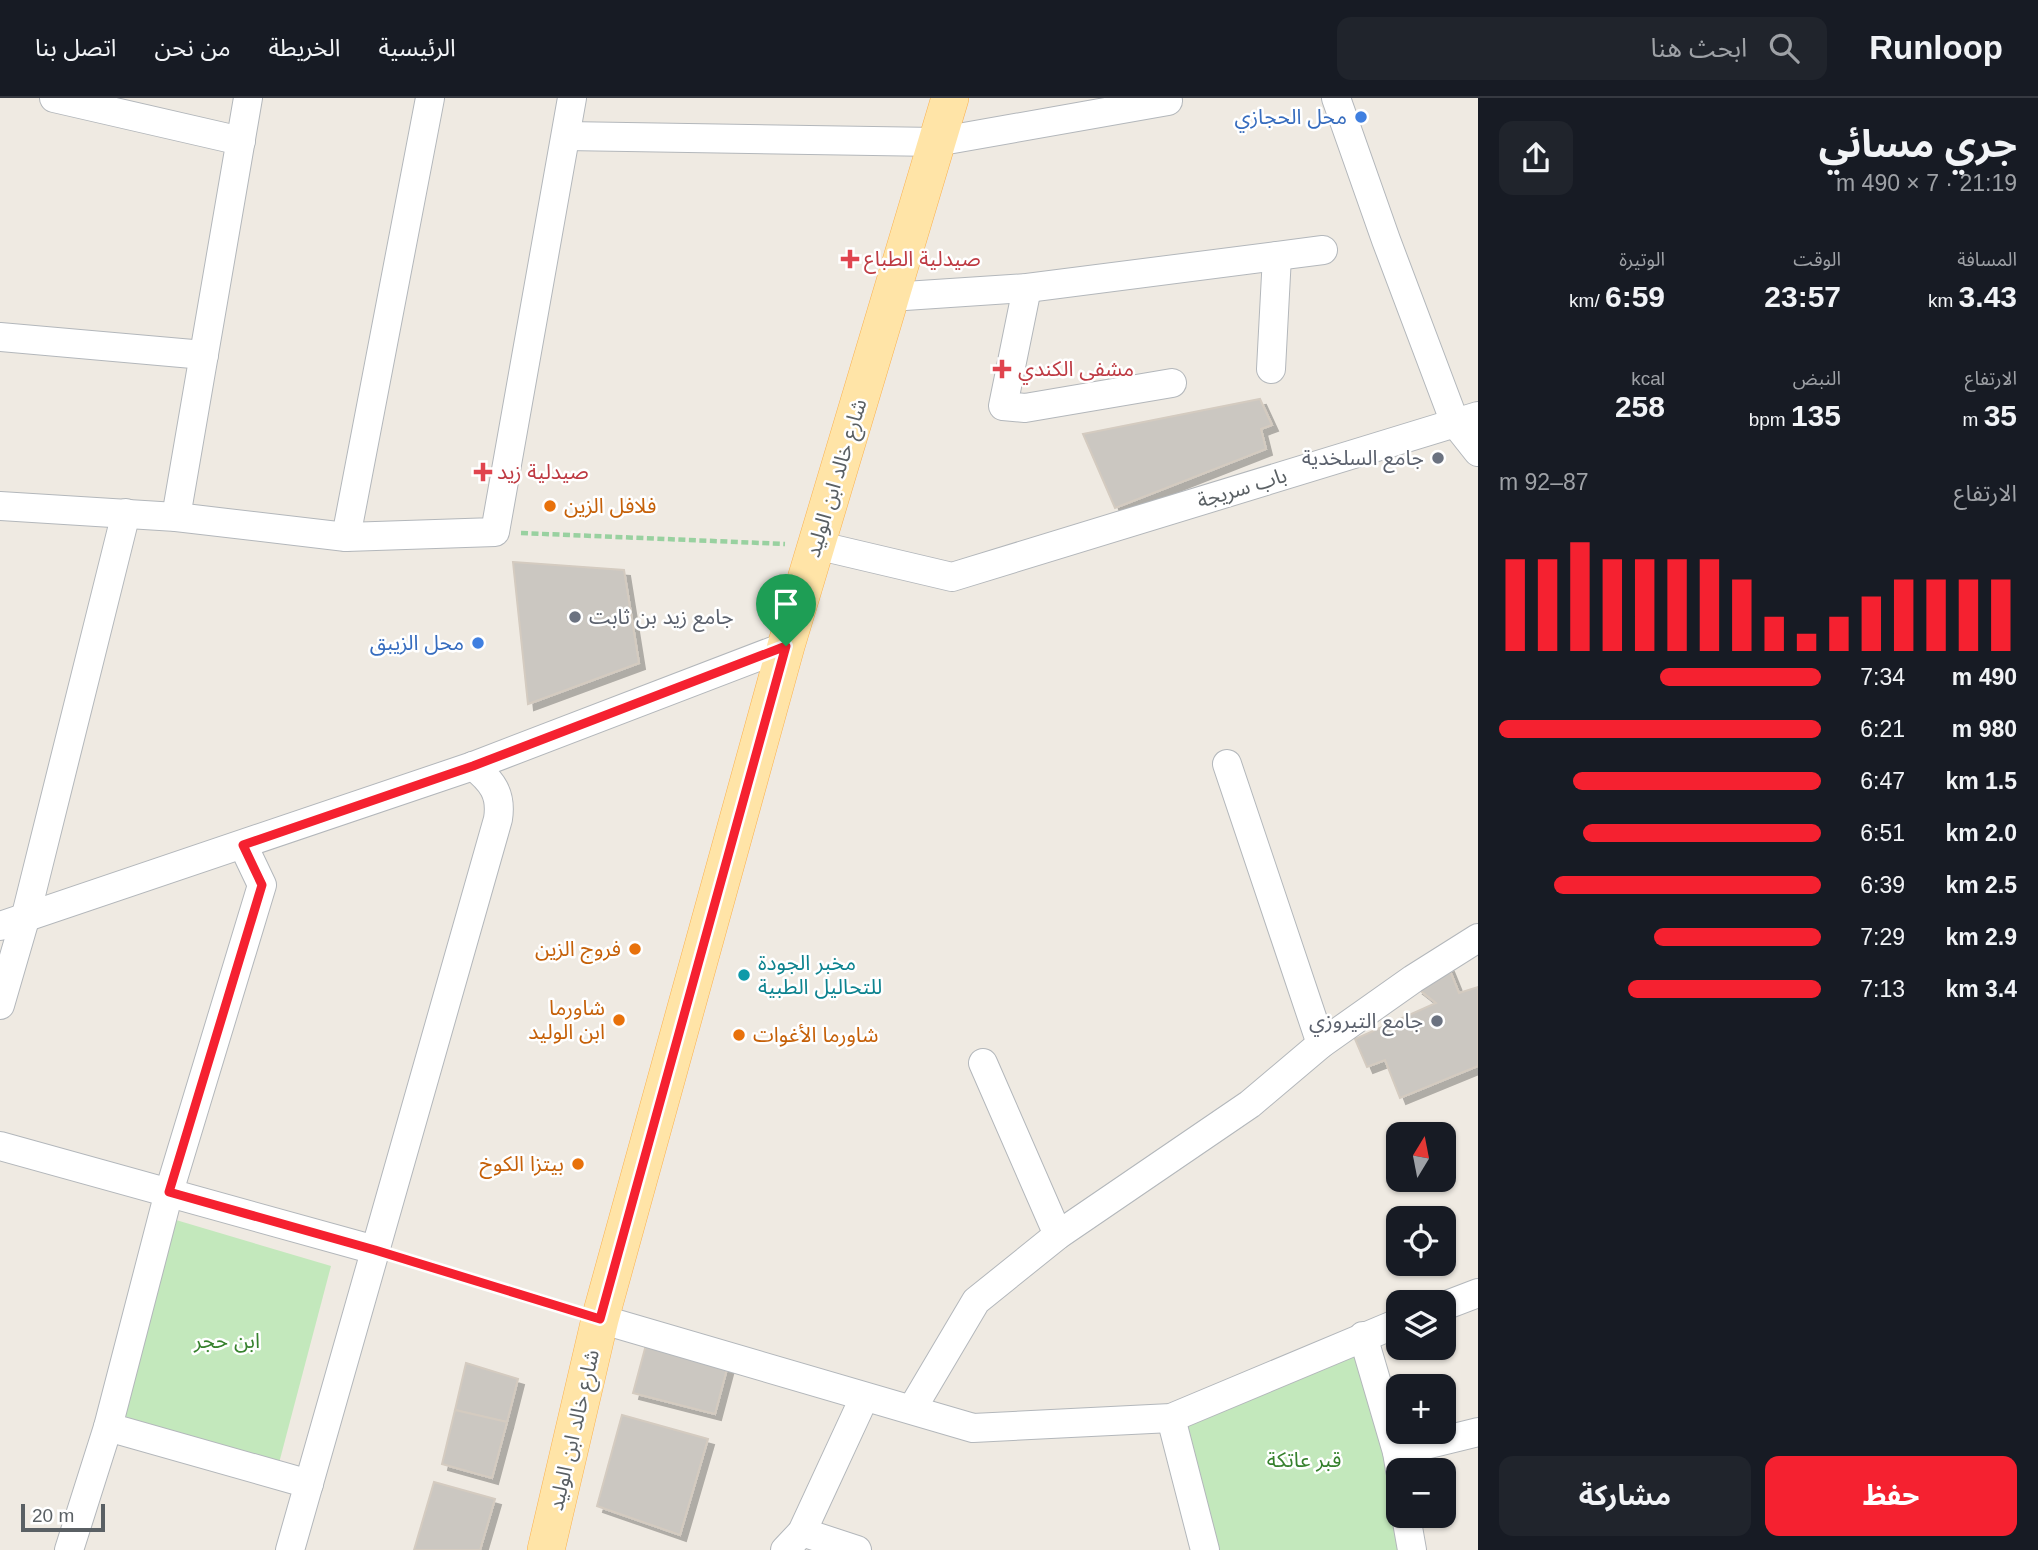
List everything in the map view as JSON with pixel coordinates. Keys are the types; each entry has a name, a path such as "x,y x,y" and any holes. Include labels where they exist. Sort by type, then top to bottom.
{"main road":[{"name":"شارع خالد ابن الوليد","path":"546,1550 600,1319 786,646 950,98"}],"street":[{"path":"54,98 241,141"},
{"path":"176,517 248,98"},
{"path":"345,537 430,98"},
{"path":"0,506 176,517 345,537 495,533 572,98"},
{"path":"1336,98 1386,240 1467,420 1478,452"},
{"path":"566,136 936,142 1168,101"},
{"path":"890,297 1027,288 1323,250"},
{"path":"1271,369 1277,256"},
{"path":"1027,288 1003,406 1024,408 1172,383"},
{"path":"0,337 204,355"},
{"name":"باب سريجة","path":"816,545 952,577 1467,420"},
{"path":"0,1005 13,922 126,513"},
{"path":"13,922 473,766 786,646"},
{"path":"1227,764 1321,1044"},
{"path":"290,1550 498,819 500,806 497,790 489,778 473,766"},
{"path":"69,1550 108,1427 169,1192 262,885 243,845"},
{"path":"912,1409 975,1301 1058,1235 1250,1104 1321,1044 1413,978 1478,938"},
{"path":"983,1063 1058,1235"},
{"path":"0,1146 375,1250"},
{"path":"1456,1301 1478,1293"},
{"path":"600,1319 974,1428 1171,1418 1386,1327"},
{"path":"1363,1336 1397,1458"},
{"path":"857,1550 793,1541 864,1398"},
{"path":"1171,1418 1205,1550"},
{"path":"108,1427 309,1484"},
{"path":"1406,1458 1478,1432"},
{"path":"1408,1528 1412,1550"}],"path":[{"path":"495,533 816,545"},
{"path":"375,1250 600,1319"}],"green space":[{"name":"ابن حجر","path":"176,1220 331,1266 279,1463 123,1416"},
{"name":"قبر عاتكة","path":"1358,1338 1386,1430 1386,1444 1390,1444 1394,1458 1386,1458 1386,1528 1402,1528 1409,1550 1207,1550 1175,1416"}],"building":[{"path":"1260,399 1272,425 1261,429 1266,449 1115,508 1083,434"},
{"name":"جامع زيد بن ثابت","path":"513,562 624,570 639,663 528,704"},
{"name":"جامع التيروزي","path":"1448,966 1459,993 1478,987 1478,1066 1400,1098 1385,1060 1367,1067 1355,1039 1436,1003 1417,988"},
{"path":"647,1341 728,1365 715,1414 633,1393"},
{"path":"466,1363 518,1379 507,1422 455,1410"},
{"path":"455,1410 507,1422 492,1478 442,1464"},
{"path":"622,1415 708,1439 680,1535 597,1506"},
{"path":"434,1482 495,1499 480,1550 414,1550"}],"place":[{"name":"محل الحجازي","path":"1361,117"},
{"name":"صيدلية الطباع","path":"850,259"},
{"name":"مشفى الكندي","path":"1002,369"},
{"name":"جامع السلخدية","path":"1438,458"},
{"name":"صيدلية زيد","path":"483,472"},
{"name":"فلافل الزين","path":"550,506"},
{"name":"جامع زيد بن ثابت","path":"575,617"},
{"name":"محل الزيبق","path":"478,643"},
{"name":"فروج الزين","path":"635,949"},
{"name":"مخبر الجودة للتحاليل الطبية","path":"744,975"},
{"name":"شاورما ابن الوليد","path":"619,1020"},
{"name":"جامع التيروزي","path":"1437,1021"},
{"name":"شاورما الأغوات","path":"739,1035"},
{"name":"بيتزا الكوخ","path":"578,1164"}],"route":[{"path":"786,646 600,1319 375,1250 169,1192 262,885 243,845 473,766 786,646"}]}
